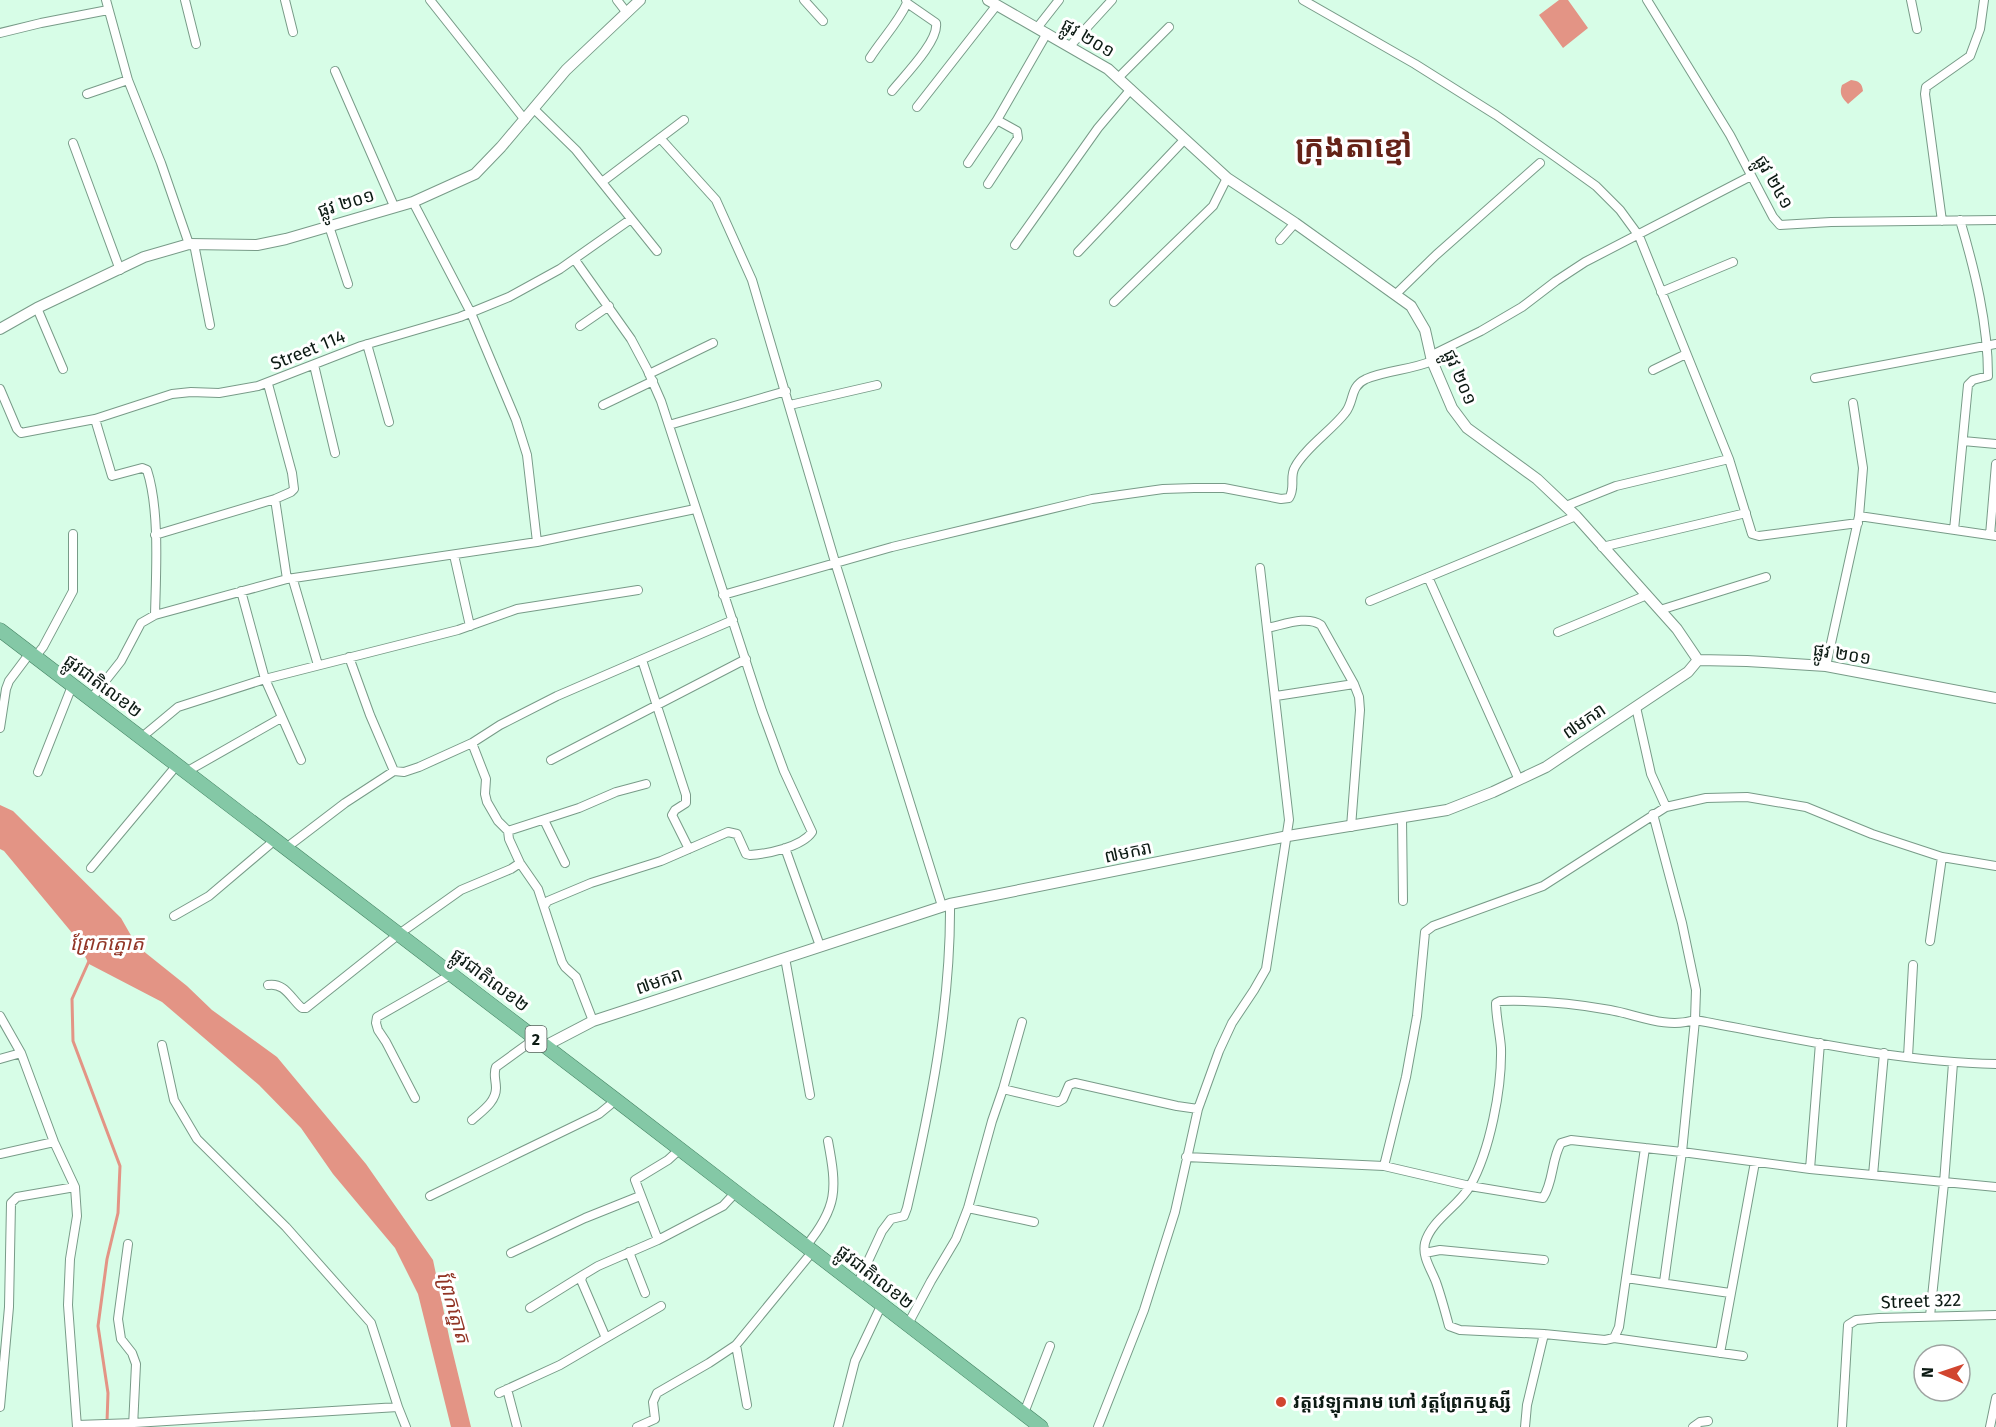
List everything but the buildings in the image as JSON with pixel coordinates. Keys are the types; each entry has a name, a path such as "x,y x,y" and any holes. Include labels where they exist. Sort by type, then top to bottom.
{"highway":[{"name":"ផ្លូវជាតិលេខ២","path":"0,630 1041,1427"}],"street":[{"path":"106,0 128,80 191,244 210,325"},
{"path":"185,0 196,44"},
{"path":"285,0 293,32"},
{"path":"430,0 525,120"},
{"path":"617,0 627,13"},
{"name":"ផ្លូវ ២០១","path":"0,328 144,257 191,244 257,245 286,239 412,202 475,174 525,120 566,70 640,0"},
{"path":"804,0 822,21"},
{"path":"1037,28 1059,0"},
{"path":"1070,46 1112,0"},
{"path":"1304,0 1415,64 1496,115 1596,186 1620,210 1639,236 1729,459 1754,536 1858,520 1993,536 1996,464"},
{"name":"ផ្លូវ ២៤១","path":"1647,0 1730,135 1773,217 1780,225 1831,222 1996,220"},
{"path":"1911,0 1917,29"},
{"path":"1942,221 1925,94 1926,87 1970,56 1980,28 1984,0"},
{"path":"870,58 882,38 900,17 906,1 936,23 936,32 922,54 892,91"},
{"path":"917,107 992,3"},
{"name":"ផ្លូវ ២០១","path":"992,3 1108,69 1227,178 1296,223 1411,306 1425,330 1432,358 1452,408 1467,429 1537,479 1566,506 1677,629 1698,660 1826,666 1996,698"},
{"path":"0,33 108,10"},
{"path":"1118,78 1169,27"},
{"path":"968,163 997,120 1047,33"},
{"path":"335,71 394,206"},
{"path":"87,94 128,80"},
{"path":"1016,245 1098,128 1131,89"},
{"path":"534,109 576,150 657,251"},
{"path":"602,182 684,120"},
{"path":"988,184 1018,138 1017,131 997,120"},
{"path":"660,138 716,200 728,222 752,280 835,562 946,905 947,987 931,1097 907,1208 904,1216 891,1219 882,1232 856,1285"},
{"path":"1078,252 1184,140"},
{"path":"73,143 120,270"},
{"path":"1396,294 1436,255 1540,163"},
{"path":"723,595 835,562 1081,502 1163,489 1224,488 1281,499 1289,498 1293,492 1294,468 1325,432 1346,413 1350,405 1351,393 1364,380 1420,366 1522,307 1586,262 1751,176"},
{"path":"1114,302 1213,206 1227,178"},
{"path":"412,202 471,313 516,420 527,455 537,542"},
{"name":"Street 114","path":"0,389 17,429 21,433 95,418 172,394 219,393 268,384 368,344 415,332 471,313 524,289 575,260 631,219"},
{"path":"1960,220 1992,345 1988,376"},
{"path":"1280,240 1296,223"},
{"path":"329,226 348,284"},
{"path":"544,906 548,902 591,883 661,861 732,832 737,834 746,854 755,854 785,848 803,840 812,832 775,749 669,425 651,377 631,339 575,260"},
{"path":"1661,292 1733,262"},
{"path":"579,326 609,306"},
{"path":"37,308 63,369"},
{"path":"603,405 713,343"},
{"path":"368,344 389,422"},
{"path":"1815,378 1992,345"},
{"path":"1653,370 1686,354"},
{"path":"314,365 335,453"},
{"path":"1988,376 1996,383"},
{"path":"1954,530 1968,385 1973,380 1988,376"},
{"path":"155,535 274,499 294,489 292,473 268,384"},
{"path":"790,405 877,385"},
{"path":"669,425 786,391"},
{"path":"1826,666 1858,520 1863,468 1853,403"},
{"path":"95,418 112,476 142,468 147,470 155,535 154,615"},
{"path":"1963,441 1996,444"},
{"path":"1566,506 1616,486 1729,459"},
{"path":"274,499 290,580 318,665"},
{"path":"92,699 121,661 141,623 154,615 290,580 537,542 695,509"},
{"path":"1602,547 1746,513"},
{"path":"1370,601 1576,516"},
{"path":"0,728 9,681 42,648 73,591 73,534"},
{"path":"454,555 470,626"},
{"path":"1098,1427 1144,1310 1175,1212 1198,1109 1219,1051 1232,1023 1266,969 1289,820 1260,568"},
{"path":"1428,577 1519,780"},
{"path":"1660,610 1766,577"},
{"path":"142,737 178,707 265,679 470,626 517,609 638,590"},
{"path":"241,591 265,679 301,760"},
{"path":"1558,632 1647,595"},
{"path":"174,916 209,897 281,844 394,771 404,772 419,767 472,743 500,725 557,696 733,620"},
{"path":"1268,628 1308,620 1315,621 1321,625 1354,684 1359,697 1360,710 1351,827"},
{"path":"349,657 394,771"},
{"path":"642,660 687,800 672,815 689,849"},
{"path":"551,760 746,660"},
{"name":"៧មករា","path":"540,1042 593,1022 946,905 1288,836 1447,810 1546,767 1694,667 1698,660"},
{"path":"1276,696 1354,684"},
{"path":"38,772 72,686"},
{"path":"1635,707 1651,774 1666,807"},
{"path":"91,868 182,768 281,718"},
{"path":"472,743 486,779 487,802 498,821 508,831 509,839 520,862 538,889 562,962 576,977 593,1022"},
{"path":"508,831 579,808 616,792 645,784"},
{"path":"1384,1166 1406,1077 1417,1016 1425,932 1433,926 1543,886 1666,807 1706,798 1747,797 1806,807 1872,834 1942,857 1996,866"},
{"path":"1653,814 1682,923 1696,990 1682,1152 1664,1282"},
{"path":"1402,818 1403,901"},
{"path":"544,820 565,863"},
{"path":"785,848 820,946"},
{"path":"1930,941 1942,857"},
{"path":"268,985 275,984 284,987 297,1004 306,1008 399,934 461,891 511,869 520,862"},
{"path":"785,958 810,1095"},
{"path":"1908,1057 1913,964"},
{"path":"416,1098 378,1030 377,1017 452,974"},
{"path":"1743,1356 1614,1338 1605,1340 1453,1329 1449,1326 1425,1253 1425,1243 1430,1233 1470,1186 1497,1106 1501,1063 1496,1003 1500,1000 1556,1002 1610,1010 1659,1022 1681,1024 1695,1020 1908,1057 1953,1063 1996,1064"},
{"path":"0,1016 21,1053 54,1142 75,1187 77,1216 70,1259 68,1305 77,1426 134,1425 398,1407"},
{"path":"908,1326 956,1239 969,1208 1022,1022"},
{"path":"472,1120 496,1096 494,1072 496,1067 540,1042"},
{"path":"1810,1170 1820,1043"},
{"path":"162,1045 174,1100 197,1139 286,1227 371,1323 406,1427"},
{"path":"0,1059 21,1053"},
{"path":"1873,1175 1884,1053"},
{"path":"1930,1316 1944,1183 1953,1063"},
{"path":"1003,1089 1058,1102 1063,1099 1069,1085 1075,1083 1198,1109"},
{"path":"430,1196 598,1114 616,1100"},
{"path":"1186,1157 1384,1166 1470,1186 1543,1198 1549,1188 1557,1150 1561,1143 1571,1140 1682,1152 1810,1170 1996,1187"},
{"path":"638,1427 657,1423 653,1402 657,1393 736,1345 809,1249 831,1204 834,1184 828,1141"},
{"path":"0,1154 54,1142"},
{"path":"1614,1338 1626,1278 1645,1148"},
{"path":"658,1240 635,1180 668,1160 680,1149"},
{"path":"1720,1353 1755,1162"},
{"path":"0,1407 10,1285 11,1203 17,1197 75,1187"},
{"path":"530,1308 583,1275 723,1206 736,1192"},
{"path":"511,1252 640,1196"},
{"path":"969,1208 1034,1222"},
{"path":"128,1244 118,1319 121,1339 132,1353 136,1364 134,1425"},
{"path":"1425,1253 1440,1250 1544,1260"},
{"path":"629,1252 645,1293"},
{"path":"583,1275 580,1280 606,1338"},
{"path":"1626,1278 1730,1293"},
{"path":"838,1427 855,1360 882,1304"},
{"path":"517,1427 503,1391 560,1365 661,1306"},
{"name":"Street 322","path":"1842,1427 1848,1325 1856,1320 1879,1317 1996,1316"},
{"path":"1525,1427 1527,1405 1544,1334"},
{"path":"736,1345 747,1405"},
{"path":"1024,1413 1050,1346"},
{"path":"1990,1427 1996,1398"},
{"path":"1693,1427 1700,1422 1708,1421"}],"water":[{"path":"1559,0 1568,0 1588,28 1563,48 1539,15"},
{"path":"1851,80 1860,83 1863,91 1848,104 1842,96 1841,88"},
{"name":"ព្រែកត្នោត","path":"0,805 13,811 121,918 137,946 187,986 212,1010 277,1057 366,1164 433,1260 471,1427 451,1427 418,1294 395,1248 333,1174 301,1128 259,1085 162,1002 89,964 73,934 0,849"}],"waterway":[{"path":"89,961 72,999 73,1041 120,1166 118,1213 107,1259 98,1326 108,1393 107,1422"}],"place":[{"name":"វត្តវេឡុការាម ហៅ វត្តព្រែកឬស្សី","path":"1281,1402"}],"district":[{"name":"ក្រុងតាខ្មៅ","path":"1354,147"}]}
